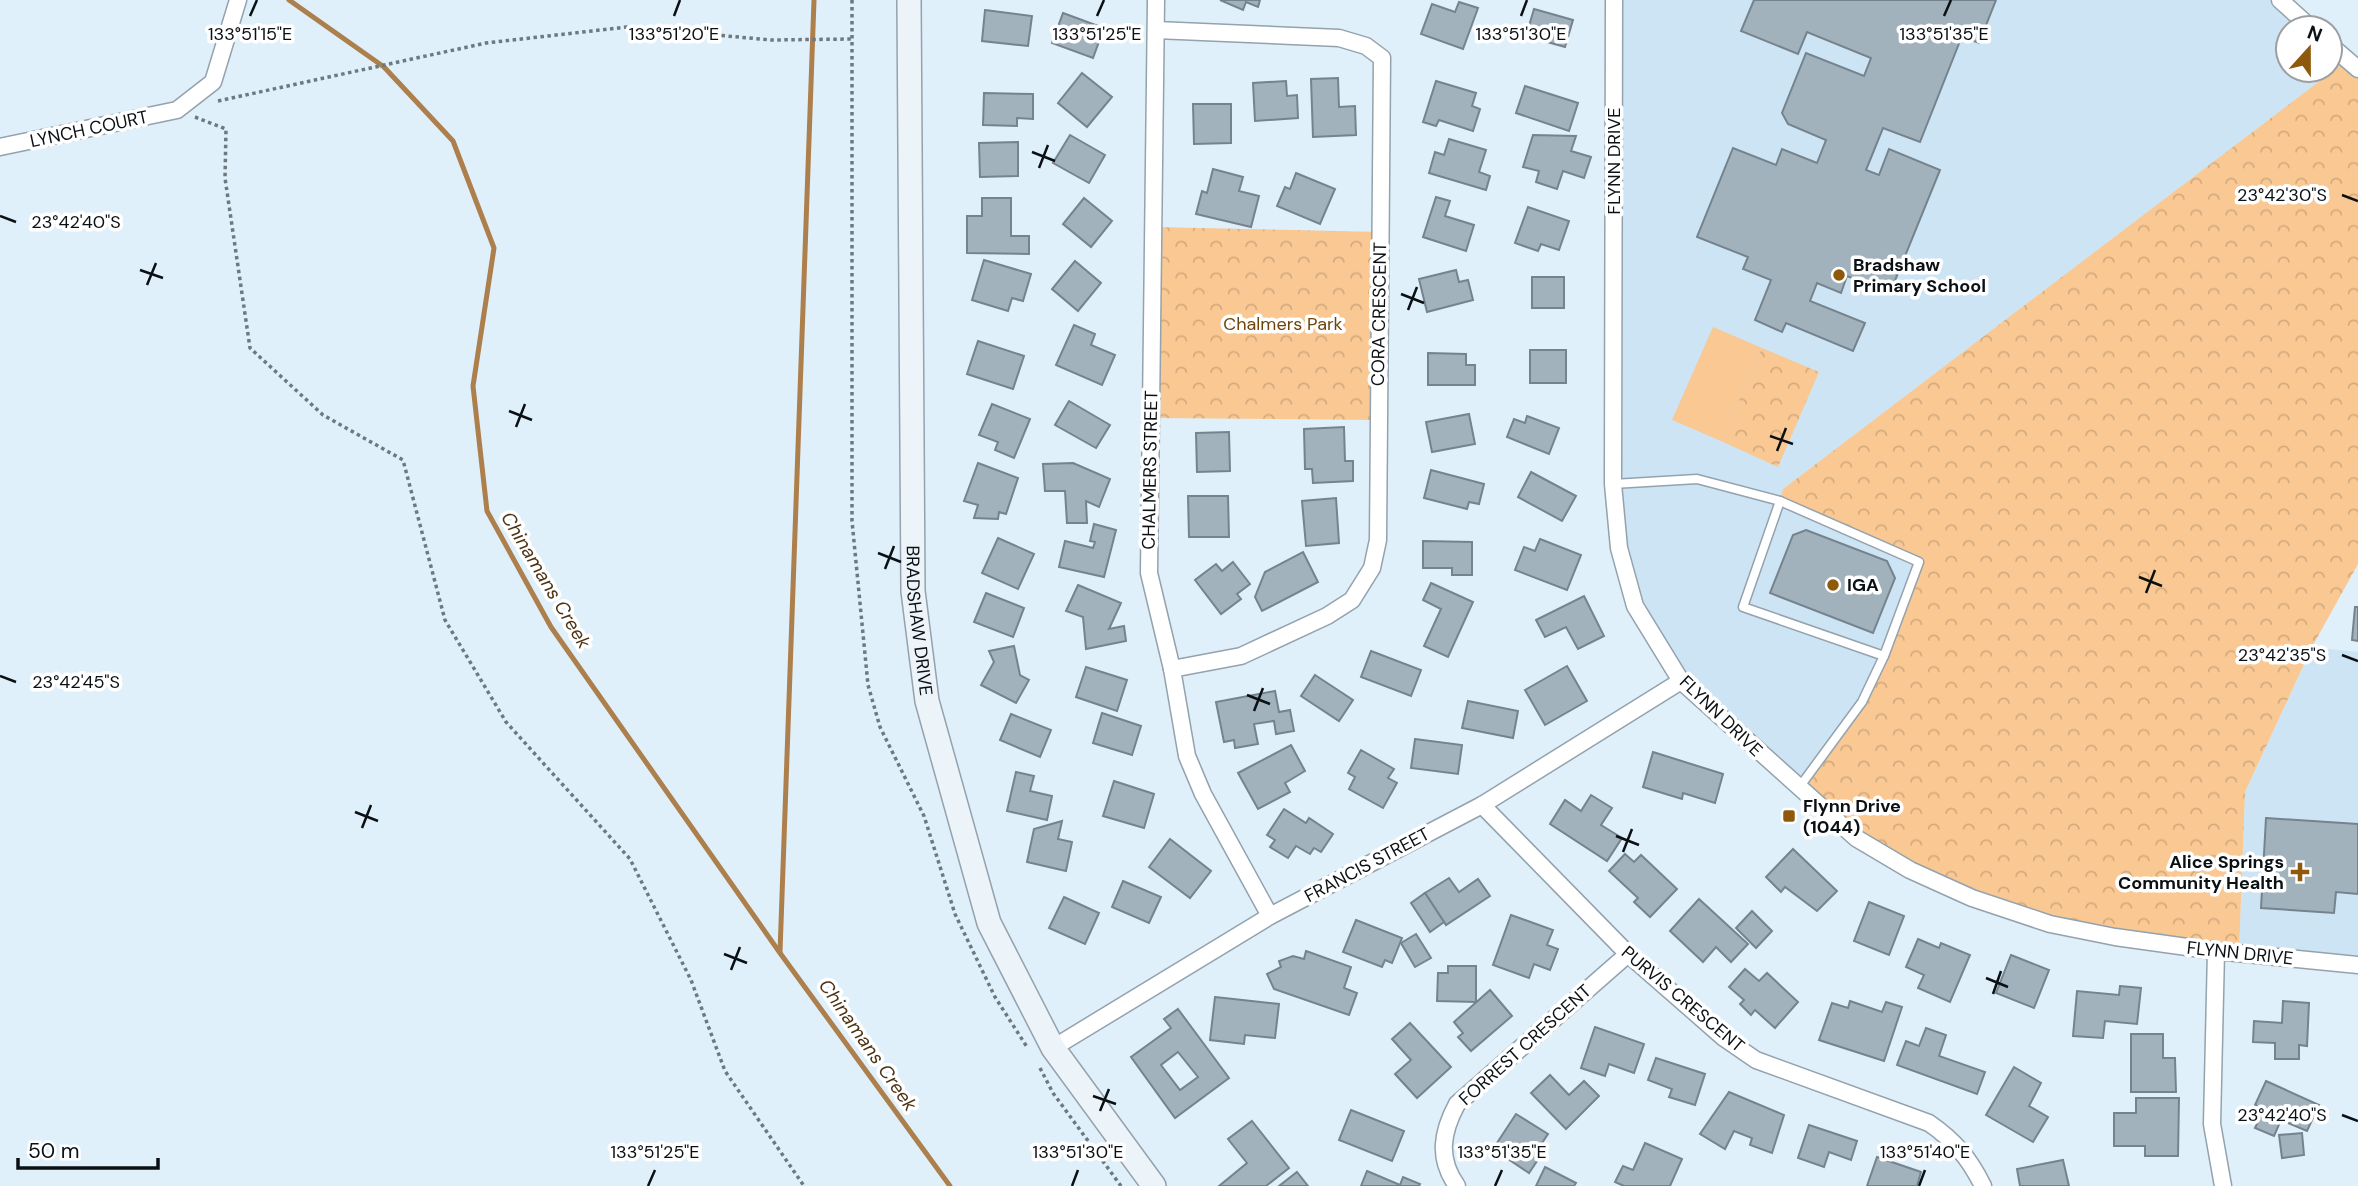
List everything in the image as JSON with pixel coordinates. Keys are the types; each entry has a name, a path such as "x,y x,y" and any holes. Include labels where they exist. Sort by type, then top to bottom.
{"street":[{"path":"177,110 213,82 238,0"},
{"name":"BRADSHAW DRIVE","path":"909,0 914,591 927,701 989,923 1053,1048 1154,1186"},
{"name":"CHALMERS STREET","path":"1156,0 1149,573 1172,669 1186,756 1203,794 1270,916"},
{"name":"FLYNN DRIVE","path":"1614,0 1614,484 1619,548 1635,606 1681,681 1798,789 1856,838 1910,870 1972,898 2050,925 2115,937 2216,951 2358,965"},
{"path":"2280,0 2296,14"},
{"name":"CORA CRESCENT","path":"1156,30 1339,38 1366,47 1382,58 1378,540 1372,568 1352,600 1327,616 1241,656 1172,669"},
{"path":"2344,57 2358,69"},
{"name":"LYNCH COURT","path":"0,147 177,110"},
{"name":"FRANCIS STREET","path":"1053,1048 1270,916 1482,805 1681,681"},
{"name":"PURVIS CRESCENT","path":"1482,805 1628,954 1724,1038 1756,1060 1929,1123 1949,1137 1969,1158 1983,1186"},
{"path":"2216,951 2212,1124 2223,1186"},
{"name":"FORREST CRESCENT","path":"1457,1186 1441,1150 1445,1125 1457,1104 1628,954"}],"lane":[{"path":"1614,484 1697,479 1780,501 1919,562 1884,656 1862,702 1798,789"},
{"path":"1780,501 1743,607 1884,656"}],"path":[{"path":"216,101 486,43 627,27 771,40 852,39"},
{"path":"177,110 226,129 225,178 250,348 323,415 403,460 445,620 506,722 630,859 691,980 725,1071 804,1186"}],"shaded area":[{"name":"Bradshaw Primary School","path":"1614,0 2280,0 2296,14 2274,14 2274,84 2315,84 1783,489 1919,562 1862,702 1798,789 1681,681 1635,606 1619,548"},
{"name":"Alice Springs Community Health","path":"2312,647 2358,652 2358,965 2239,953 2245,792"}],"green space":[{"path":"2347,60 2358,69 2358,564 2312,647 2245,792 2239,953 2115,937 1910,870 1798,789 1862,702 1919,562 1780,501 1783,489 2315,84 2344,84 2344,62"},
{"name":"Chalmers Park","path":"1152,227 1381,232 1378,420 1151,418"},
{"path":"1713,327 1762,348 1721,441 1672,420"},
{"path":"1762,348 1819,372 1778,467 1721,441"}],"building":[{"path":"1220,0 1260,0 1258,7 1246,2 1243,10"},
{"name":"Bradshaw Primary School","path":"1754,0 1996,0 1979,43 1962,36 1920,142 1883,128 1866,170 1879,175 1889,149 1940,170 1890,293 1847,276 1841,293 1817,283 1810,301 1865,323 1853,351 1786,323 1782,332 1755,320 1771,280 1743,269 1748,257 1697,237 1733,148 1776,165 1782,149 1817,163 1826,140 1788,124 1782,113 1806,53 1864,76 1871,58 1807,32 1798,54 1741,31"},
{"path":"1459,2 1478,8 1463,49 1421,34 1432,4 1455,12"},
{"path":"1534,9 1573,20 1565,47 1526,36"},
{"path":"985,10 1032,16 1028,46 982,41"},
{"path":"1063,13 1104,28 1093,58 1052,43"},
{"path":"1082,73 1112,97 1087,127 1058,103"},
{"path":"1338,78 1339,107 1355,106 1356,135 1313,137 1311,79"},
{"path":"1286,81 1287,96 1297,95 1298,118 1255,121 1253,83"},
{"path":"1436,81 1476,93 1472,106 1480,109 1473,131 1439,120 1436,126 1423,122"},
{"path":"1525,86 1578,103 1569,131 1516,113"},
{"path":"984,93 1033,94 1033,119 1017,118 1017,126 983,125"},
{"path":"1193,104 1231,104 1231,143 1194,144"},
{"path":"1070,135 1105,155 1089,183 1053,163"},
{"path":"1533,135 1576,136 1571,151 1591,157 1584,178 1563,171 1557,189 1536,182 1539,171 1523,167"},
{"path":"1449,139 1486,150 1479,172 1490,176 1486,190 1429,173 1435,152 1444,155"},
{"path":"1018,142 1018,176 980,177 979,143"},
{"path":"1213,169 1243,177 1239,191 1259,196 1251,227 1196,214 1202,191 1207,193"},
{"path":"1296,173 1335,189 1320,224 1277,206 1285,187 1290,189"},
{"path":"1436,197 1450,201 1445,216 1474,225 1466,251 1423,237"},
{"path":"982,198 1011,198 1011,236 1029,236 1029,254 967,253 967,216 982,216"},
{"path":"1084,198 1112,221 1091,247 1063,224"},
{"path":"1528,207 1569,221 1559,250 1541,244 1538,251 1515,243"},
{"path":"984,260 1031,274 1023,301 1012,298 1008,311 972,300"},
{"path":"1075,261 1101,283 1078,311 1052,289"},
{"path":"1456,270 1459,282 1468,280 1473,300 1427,312 1419,279"},
{"path":"1532,277 1564,277 1564,308 1532,308"},
{"path":"1074,325 1095,334 1091,345 1115,355 1102,385 1056,365"},
{"path":"978,341 1024,356 1013,389 967,374"},
{"path":"1530,350 1566,350 1566,383 1530,383"},
{"path":"1428,353 1466,354 1466,365 1475,365 1475,385 1428,385"},
{"path":"1069,401 1110,425 1096,448 1055,425"},
{"path":"992,404 1030,419 1014,458 995,450 998,442 979,435"},
{"path":"1469,414 1475,444 1432,452 1426,422"},
{"path":"1527,416 1559,428 1549,454 1507,437 1514,419 1525,423"},
{"path":"1344,427 1345,461 1353,461 1353,481 1313,483 1312,469 1305,469 1304,429"},
{"path":"1229,432 1230,471 1197,472 1196,433"},
{"path":"978,463 1018,478 1006,514 999,512 998,519 974,518 978,505 964,501"},
{"path":"1073,463 1110,479 1099,507 1086,501 1087,523 1067,523 1065,491 1045,491 1043,464"},
{"path":"1431,470 1484,484 1479,504 1469,502 1467,509 1424,498"},
{"path":"1531,472 1576,496 1562,521 1518,497"},
{"path":"1188,496 1228,496 1229,537 1189,537"},
{"path":"1336,498 1339,543 1306,546 1302,501"},
{"path":"1094,524 1116,530 1104,577 1059,567 1065,541 1093,548 1095,542 1090,541"},
{"name":"IGA","path":"1806,530 1887,561 1895,578 1873,633 1770,593 1793,535"},
{"path":"998,538 1034,554 1018,589 982,573"},
{"path":"1540,539 1581,555 1567,590 1515,570 1524,547 1535,551"},
{"path":"1423,541 1472,542 1472,575 1452,575 1452,568 1423,568"},
{"path":"1303,552 1318,582 1262,611 1255,597 1265,572"},
{"path":"1233,562 1250,584 1237,594 1241,599 1221,614 1195,580 1216,564 1222,571"},
{"path":"1431,583 1473,602 1448,657 1424,646 1441,609 1423,600"},
{"path":"1078,585 1121,603 1109,629 1124,626 1126,641 1086,649 1083,617 1066,611"},
{"path":"986,593 1024,608 1013,637 974,622"},
{"path":"1584,596 1604,636 1578,649 1566,627 1545,637 1536,620"},
{"path":"2355,607 2358,607 2358,641 2352,640"},
{"path":"1014,646 1020,675 1029,680 1016,703 981,685 994,662 989,651"},
{"path":"1371,651 1421,670 1411,696 1361,677"},
{"path":"1567,666 1587,701 1545,725 1525,690"},
{"path":"1086,667 1127,680 1117,711 1076,697"},
{"path":"1315,675 1353,700 1339,721 1301,696"},
{"path":"1275,691 1279,712 1290,710 1294,731 1276,734 1274,721 1254,724 1258,744 1235,748 1234,740 1224,742 1216,702"},
{"path":"1468,701 1518,711 1513,738 1462,728"},
{"path":"1102,713 1141,726 1132,755 1093,743"},
{"path":"1011,714 1051,730 1040,757 1000,740"},
{"path":"1415,739 1462,745 1458,774 1411,768"},
{"path":"1291,745 1305,771 1285,783 1290,792 1258,809 1238,773"},
{"path":"1361,750 1394,769 1388,778 1397,783 1383,808 1349,789 1355,777 1348,773"},
{"path":"1653,752 1723,774 1715,803 1683,793 1682,799 1643,787"},
{"path":"1016,772 1034,776 1030,791 1052,796 1047,820 1007,811"},
{"path":"1114,781 1154,794 1144,828 1103,816"},
{"path":"1591,795 1612,808 1601,825 1622,838 1607,861 1550,824 1565,800 1581,811"},
{"path":"1284,809 1306,823 1309,818 1333,834 1321,852 1314,848 1310,854 1296,846 1288,858 1270,847 1275,840 1267,835"},
{"path":"2266,818 2358,824 2358,894 2336,892 2334,913 2261,908"},
{"path":"1062,821 1058,839 1072,842 1066,871 1027,862 1034,829"},
{"path":"1170,839 1211,871 1190,898 1149,867"},
{"path":"1793,849 1837,891 1817,911 1785,887 1781,892 1766,877"},
{"path":"1625,854 1634,862 1641,855 1677,889 1650,917 1634,902 1638,898 1609,871"},
{"path":"1449,878 1459,892 1478,879 1490,896 1446,925 1425,893"},
{"path":"1123,881 1161,897 1149,923 1112,907"},
{"path":"1425,893 1444,922 1430,932 1411,903"},
{"path":"1064,897 1099,913 1085,944 1049,928"},
{"path":"1699,899 1748,944 1731,962 1716,947 1703,962 1670,931"},
{"path":"1869,902 1904,916 1889,955 1854,941"},
{"path":"1752,911 1772,931 1756,948 1736,928"},
{"path":"1511,915 1553,930 1547,945 1558,949 1550,970 1534,964 1529,978 1493,965"},
{"path":"1356,920 1402,938 1392,963 1385,960 1382,967 1343,952"},
{"path":"1416,934 1431,958 1415,967 1401,943"},
{"path":"1918,939 1939,948 1941,943 1970,955 1950,1002 1918,988 1924,975 1906,967"},
{"path":"1306,951 1351,967 1344,988 1357,993 1349,1015 1274,989 1267,974 1281,967 1279,961 1293,956 1304,959"},
{"path":"2011,955 2049,970 2034,1008 1996,993"},
{"path":"1448,966 1476,966 1476,1002 1437,1001 1438,973 1448,973"},
{"path":"1745,969 1759,981 1767,973 1798,1002 1775,1028 1755,1010 1751,1015 1740,1004 1744,1000 1729,987"},
{"path":"2120,986 2141,988 2137,1024 2105,1021 2103,1038 2073,1036 2077,991 2119,995"},
{"path":"1490,990 1512,1016 1471,1051 1458,1037 1463,1033 1454,1022"},
{"path":"1215,997 1279,1004 1275,1038 1245,1035 1244,1044 1210,1040"},
{"path":"1850,1001 1882,1012 1886,1002 1902,1007 1884,1061 1819,1040 1832,1003 1848,1008"},
{"path":"2283,1001 2309,1003 2307,1046 2299,1045 2299,1059 2275,1059 2275,1043 2253,1042 2254,1021 2282,1023"},
{"path":"1178,1009 1229,1078 1175,1118 1131,1057 1171,1028 1164,1019","holes":["1178,1052 1198,1077 1180,1090 1161,1065"]},
{"path":"1410,1023 1451,1067 1417,1098 1395,1074 1411,1060 1392,1039"},
{"path":"1595,1027 1644,1044 1634,1073 1609,1064 1605,1076 1581,1068"},
{"path":"1926,1028 1946,1035 1939,1056 1985,1072 1977,1094 1897,1065 1906,1041 1919,1046"},
{"path":"2131,1034 2163,1034 2163,1058 2175,1058 2176,1092 2131,1092"},
{"path":"1656,1058 1705,1074 1695,1105 1669,1097 1672,1089 1648,1080"},
{"path":"2014,1067 2041,1083 2029,1106 2048,1117 2033,1142 1986,1115"},
{"path":"1550,1075 1569,1095 1584,1081 1599,1096 1566,1129 1531,1093"},
{"path":"2266,1081 2319,1105 2307,1131 2281,1120 2274,1136 2255,1128 2264,1109 2255,1105"},
{"path":"1729,1092 1784,1115 1772,1153 1750,1145 1752,1138 1734,1131 1725,1149 1700,1134"},
{"path":"2136,1098 2179,1098 2178,1156 2145,1156 2145,1146 2114,1146 2114,1113 2136,1113"},
{"path":"1351,1110 1404,1131 1392,1161 1339,1140"},
{"path":"1516,1114 1548,1134 1536,1152 1541,1155 1529,1173 1493,1149"},
{"path":"1252,1121 1289,1168 1266,1186 1219,1186 1247,1163 1228,1139"},
{"path":"1809,1125 1857,1141 1851,1160 1829,1152 1824,1167 1798,1158"},
{"path":"2302,1133 2304,1155 2282,1158 2279,1135"},
{"path":"1645,1143 1682,1159 1670,1186 1624,1186 1615,1182 1623,1166 1633,1170"},
{"path":"1877,1157 1921,1172 1917,1186 1867,1186"},
{"path":"2063,1160 2069,1186 2020,1186 2017,1169"},
{"path":"1545,1167 1576,1183 1574,1186 1536,1186"},
{"path":"1367,1171 1400,1185 1403,1177 1420,1184 1419,1186 1361,1186"},
{"path":"1297,1172 1308,1186 1279,1186"}],"waterway":[{"name":"Chinamans Creek","path":"289,0 384,67 453,141 494,248 473,386 487,511 551,627 780,953 950,1186"},
{"path":"780,952 814,0"}],"place":[{"name":"Bradshaw Primary School","path":"1839,275"},
{"name":"IGA","path":"1833,585"},
{"name":"Flynn Drive (1044)","path":"1789,816"},
{"name":"Alice Springs Community Health","path":"2300,872"}]}
